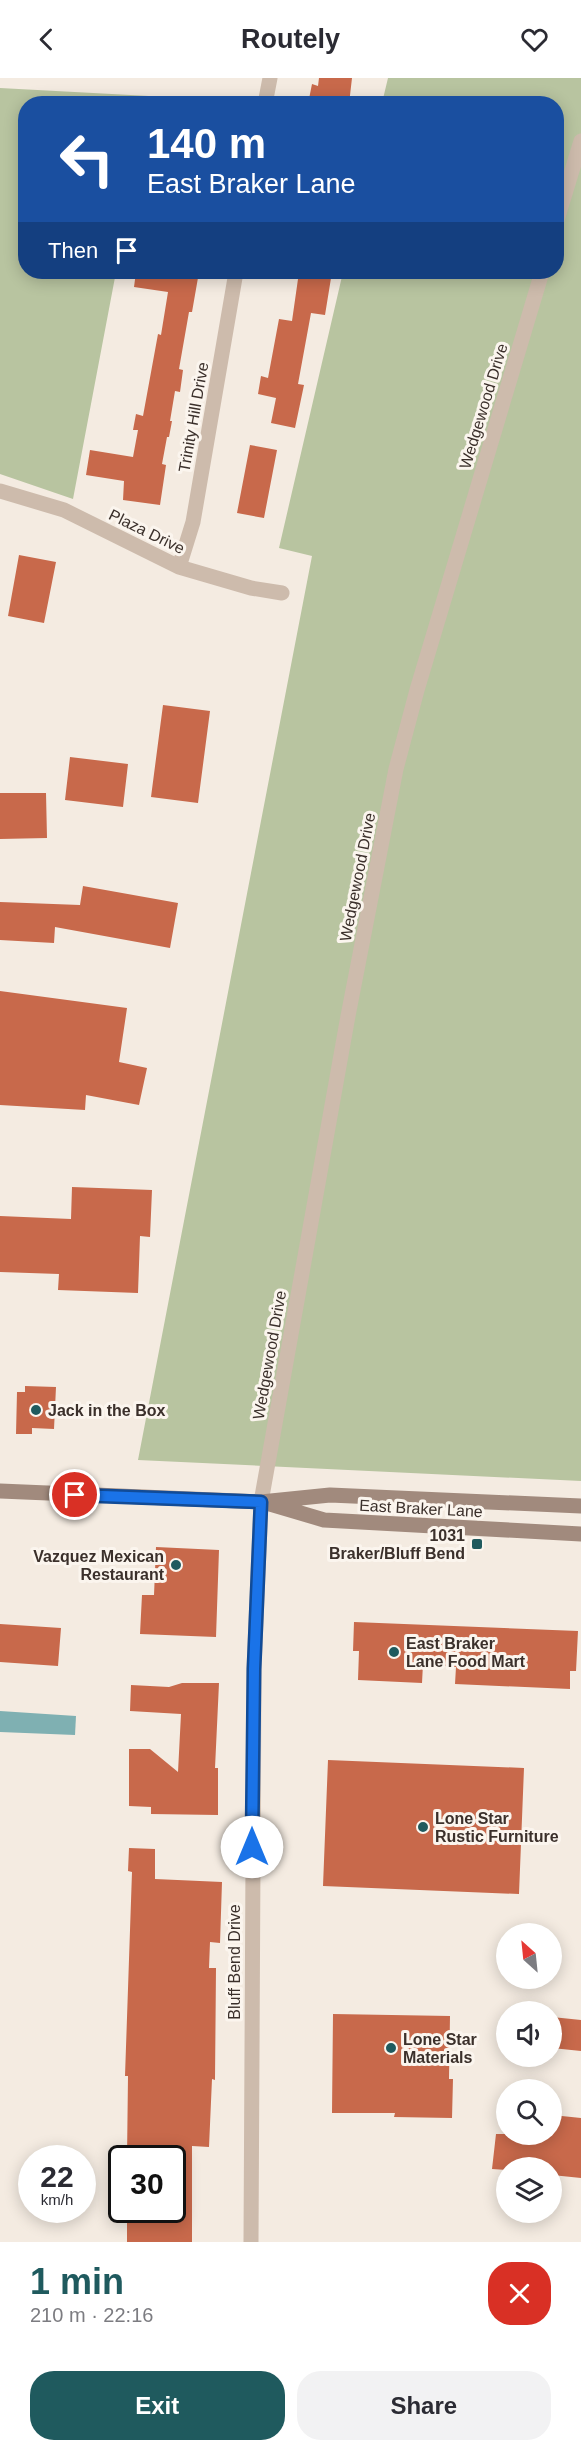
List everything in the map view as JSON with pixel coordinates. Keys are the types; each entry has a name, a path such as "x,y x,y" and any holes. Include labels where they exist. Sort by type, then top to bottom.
{"main road":[{"name":"East Braker Lane","path":"0,1491 261,1502 330,1495 581,1506"},
{"name":"East Braker Lane","path":"261,1502 324,1520 581,1534"}],"street":[{"path":"267,96 270,78"},
{"path":"564,197 581,141"},
{"name":"Trinity Hill Drive","path":"179,567 193,522 235,279"},
{"name":"Wedgewood Drive","path":"261,1502 348,1016 396,769 420,679 540,279"},
{"name":"Plaza Drive","path":"0,491 64,510 179,567 250,588 282,593"},
{"name":"Bluff Bend Drive","path":"251,2242 254,1669 261,1502"}],"green space":[{"path":"388,78 581,78 581,1481 138,1460 312,556 279,548 341,279 564,279 564,96 384,96"},
{"path":"0,88 149,96 18,96 18,279 115,279 73,499 0,474"}],"water":[{"path":"0,1711 76,1716 75,1735 0,1732"}],"building":[{"path":"319,78 352,78 350,96 310,96 312,84 318,86"},
{"path":"135,279 198,279 192,312 189,312 179,369 183,370 180,392 175,391 170,421 172,421 162,464 166,465 160,505 123,500 124,481 86,475 90,450 133,457 138,430 133,430 136,414 143,416 168,292 134,287"},
{"path":"298,279 331,279 325,315 311,313 298,384 304,385 295,428 271,423 276,398 258,394 261,376 268,378 279,319 292,321"},
{"path":"250,445 277,450 264,518 237,513"},
{"path":"19,555 56,562 44,623 8,616"},
{"path":"163,705 210,711 198,803 151,797"},
{"path":"70,757 128,764 123,807 65,800"},
{"path":"0,793 46,793 47,838 0,839"},
{"path":"83,886 178,903 170,948 55,927 54,943 0,940 0,902 80,905"},
{"path":"0,991 127,1008 119,1062 147,1068 139,1105 86,1095 85,1110 0,1105"},
{"path":"72,1187 152,1190 150,1237 140,1236 138,1293 58,1290 59,1274 0,1272 0,1216 71,1219"},
{"name":"Jack in the Box","path":"25,1386 56,1387 54,1429 32,1428 32,1434 16,1434 17,1392 25,1392"},
{"path":"156,1547 219,1550 216,1637 140,1634 142,1595 154,1595"},
{"path":"354,1622 578,1631 576,1671 570,1671 570,1689 455,1684 456,1667 423,1664 422,1683 358,1680 359,1651 353,1651"},
{"path":"0,1624 61,1628 58,1666 0,1662"},
{"path":"182,1683 219,1683 215,1768 218,1768 218,1815 151,1814 151,1807 129,1806 129,1749 150,1749 178,1772 181,1714 130,1711 131,1685 169,1687"},
{"name":"Lone Star Rustic Furniture","path":"328,1760 524,1768 519,1894 323,1886"},
{"path":"129,1848 155,1849 155,1879 222,1882 220,1943 210,1942 209,1968 216,1968 215,2080 212,2079 209,2147 192,2146 192,2242 127,2242 127,2223 186,2223 186,2145 127,2145 128,2076 125,2076 132,1872 128,1871"},
{"name":"Lone Star Materials","path":"333,2014 450,2016 449,2079 453,2079 452,2118 394,2117 395,2113 332,2113"},
{"path":"562,2018 581,2020 581,2051 562,2049"},
{"path":"562,2116 581,2118 581,2178 562,2176 562,2157 496,2157 496,2169 492,2169 496,2134 496,2145 562,2145"}],"place":[{"name":"Jack in the Box","path":"36,1410"},
{"name":"1031 Braker/Bluff Bend","path":"477,1544"},
{"name":"Vazquez Mexican Restaurant","path":"176,1565"},
{"name":"East Braker Lane Food Mart","path":"394,1652"},
{"name":"Lone Star Rustic Furniture","path":"423,1827"},
{"name":"Lone Star Materials","path":"391,2048"}],"route":[{"path":"75,1495 261,1502 254,1669 252,1847"}]}
